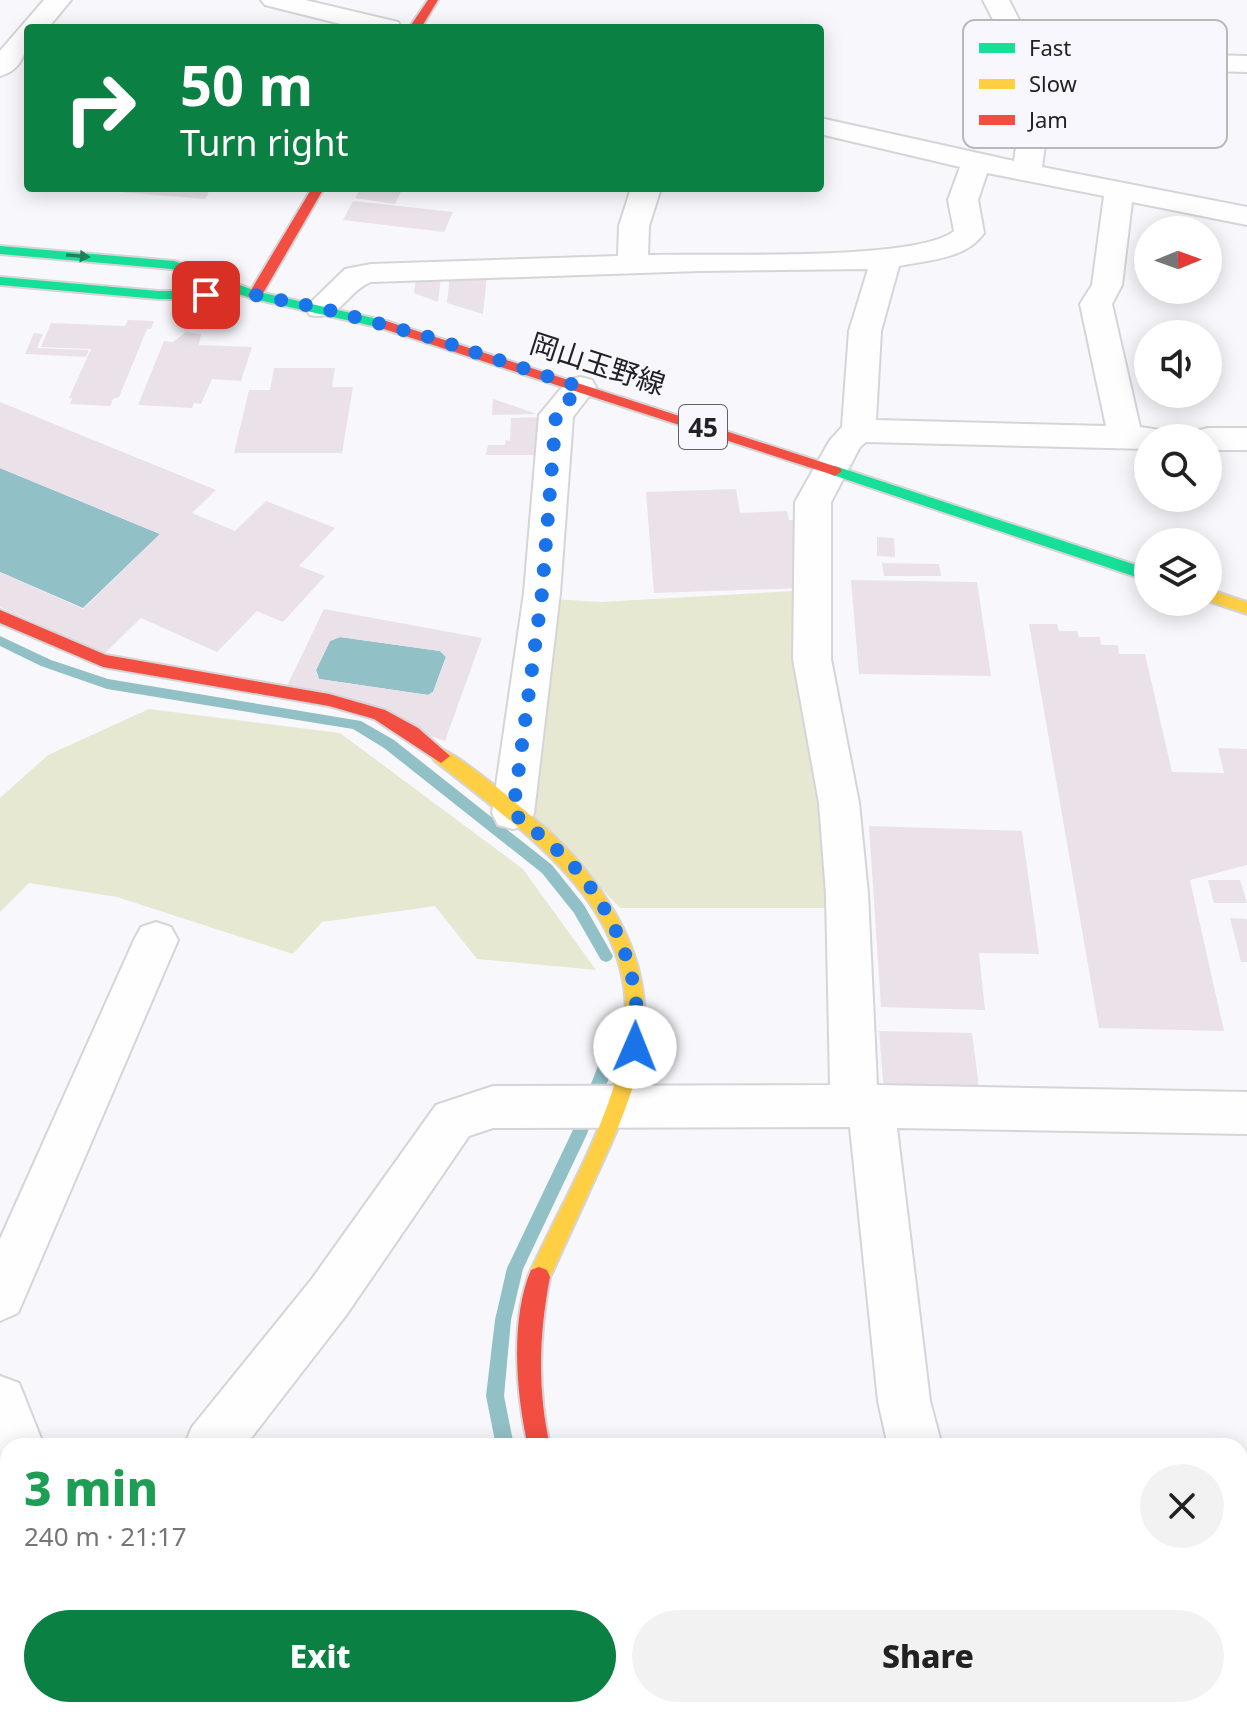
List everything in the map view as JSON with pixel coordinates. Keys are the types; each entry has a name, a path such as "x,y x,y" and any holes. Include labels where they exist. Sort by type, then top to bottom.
{"main road":[{"path":"418,24 433,0"},
{"path":"255,295 316,192"},
{"name":"岡山玉野線","path":"0,250 174,265 255,295 321,308 429,337 1134,570"},
{"name":"岡山玉野線","path":"0,281 158,295 255,295"},
{"path":"1222,600 1247,608"},
{"path":"0,616 103,661 329,700 379,714 412,733 513,813 577,870 615,927 632,974 638,1026 632,1068 598,1109 539,1277 529,1325 531,1416 537,1438"}],"street":[{"path":"37,24 58,0"},
{"path":"274,0 315,4 377,24"},
{"path":"996,0 1006,20"},
{"path":"0,68 24,40"},
{"path":"1227,64 1247,64"},
{"path":"824,127 976,162 1247,216"},
{"path":"1027,171 1030,148"},
{"path":"321,308 356,276 371,273 886,260 955,245 969,233 963,200 976,162"},
{"path":"1119,190 1107,285 1096,304 1134,428"},
{"path":"633,266 634,226 645,192"},
{"path":"859,431 865,331 886,260"},
{"path":"513,813 542,593 556,415 580,387"},
{"path":"913,1438 904,1401 862,1107 839,803 812,659 813,502 847,440 859,431 1134,438"},
{"path":"1222,439 1247,439"},
{"path":"0,1296 156,940"},
{"path":"217,1438 329,1297 453,1120 493,1107 862,1107 1247,1113"},
{"path":"0,1402 14,1438"}],"green space":[{"path":"793,591 804,688 829,821 831,908 620,908 528,812 551,599 601,602"},
{"path":"149,709 340,733 523,869 596,970 477,959 435,906 322,922 293,954 117,897 29,883 0,912 0,798 48,755"}],"water":[{"path":"0,468 160,534 83,608 0,572"},
{"path":"340,637 440,651 446,657 433,692 428,695 319,679 316,670 330,641"}],"building":[{"path":"120,192 209,192 205,199"},
{"path":"359,192 401,192 395,204 355,198"},
{"path":"353,201 453,212 444,232 343,220"},
{"path":"450,275 487,275 483,314 447,303"},
{"path":"416,277 441,277 438,302 414,293"},
{"path":"128,320 154,321 151,329 147,329 119,397 113,399 110,406 70,404 72,398 69,398 91,349 41,347 51,323 125,326"},
{"path":"186,332 201,334 199,345 252,347 241,381 212,379 201,404 194,403 192,408 138,405 164,341 173,342"},
{"path":"34,333 43,334 37,348 89,350 86,357 25,354"},
{"path":"274,368 335,368 332,387 353,387 342,453 234,453 249,390 270,390"},
{"path":"493,399 537,414 492,415"},
{"path":"0,402 216,490 192,513 235,531 266,501 335,528 299,566 325,576 283,622 257,611 217,652 141,618 104,654 0,607 0,572 83,609 160,534 0,468"},
{"path":"544,417 545,455 486,455 488,445 505,445 506,440 510,441 511,418"},
{"path":"736,489 740,513 787,511 789,520 798,520 803,588 654,593 646,492"},
{"path":"877,537 894,538 895,557 877,556"},
{"path":"882,563 939,564 941,576 884,576"},
{"path":"851,580 977,582 991,676 859,674"},
{"path":"324,609 482,638 445,741 286,688","holes":["340,637 440,651 446,657 433,692 428,695 319,679 316,670 330,641"]},
{"path":"1029,624 1057,624 1059,631 1077,631 1079,637 1100,637 1101,645 1118,645 1119,654 1145,654 1172,772 1224,773 1218,748 1247,749 1247,865 1190,880 1224,1031 1099,1028"},
{"path":"869,826 1022,831 1039,954 979,953 985,1010 881,1007"},
{"path":"1208,880 1240,880 1247,903 1214,903"},
{"path":"1230,918 1247,919 1247,962 1241,962"},
{"path":"879,1031 972,1033 980,1095 884,1093"}],"waterway":[{"path":"0,641 46,663 107,684 356,725 389,744 547,869 579,909 606,956"},
{"path":"503,1438 495,1396 503,1320 515,1268 579,1134 615,1043"}],"traffic: fast":[{"path":"0,250 174,265 255,295 386,325"},
{"path":"0,281 158,295 224,295"},
{"path":"835,471 1134,570"}],"traffic: slow":[{"path":"1222,600 1247,608"},
{"path":"441,756 528,824 576,869 619,938 631,970 636,1002 636,1033 631,1064 608,1128 539,1277"}],"traffic: jam":[{"path":"418,24 433,0"},
{"path":"255,295 316,192"},
{"path":"386,325 835,471"},
{"path":"0,616 103,661 329,700 379,714 412,733 441,756"},
{"path":"537,1438 531,1404 529,1362 539,1277"}],"route":[{"path":"206,295 255,295 321,308 429,337 580,387 556,415 542,593 513,813 577,870 615,927 632,974 638,1026 635,1047"}]}
